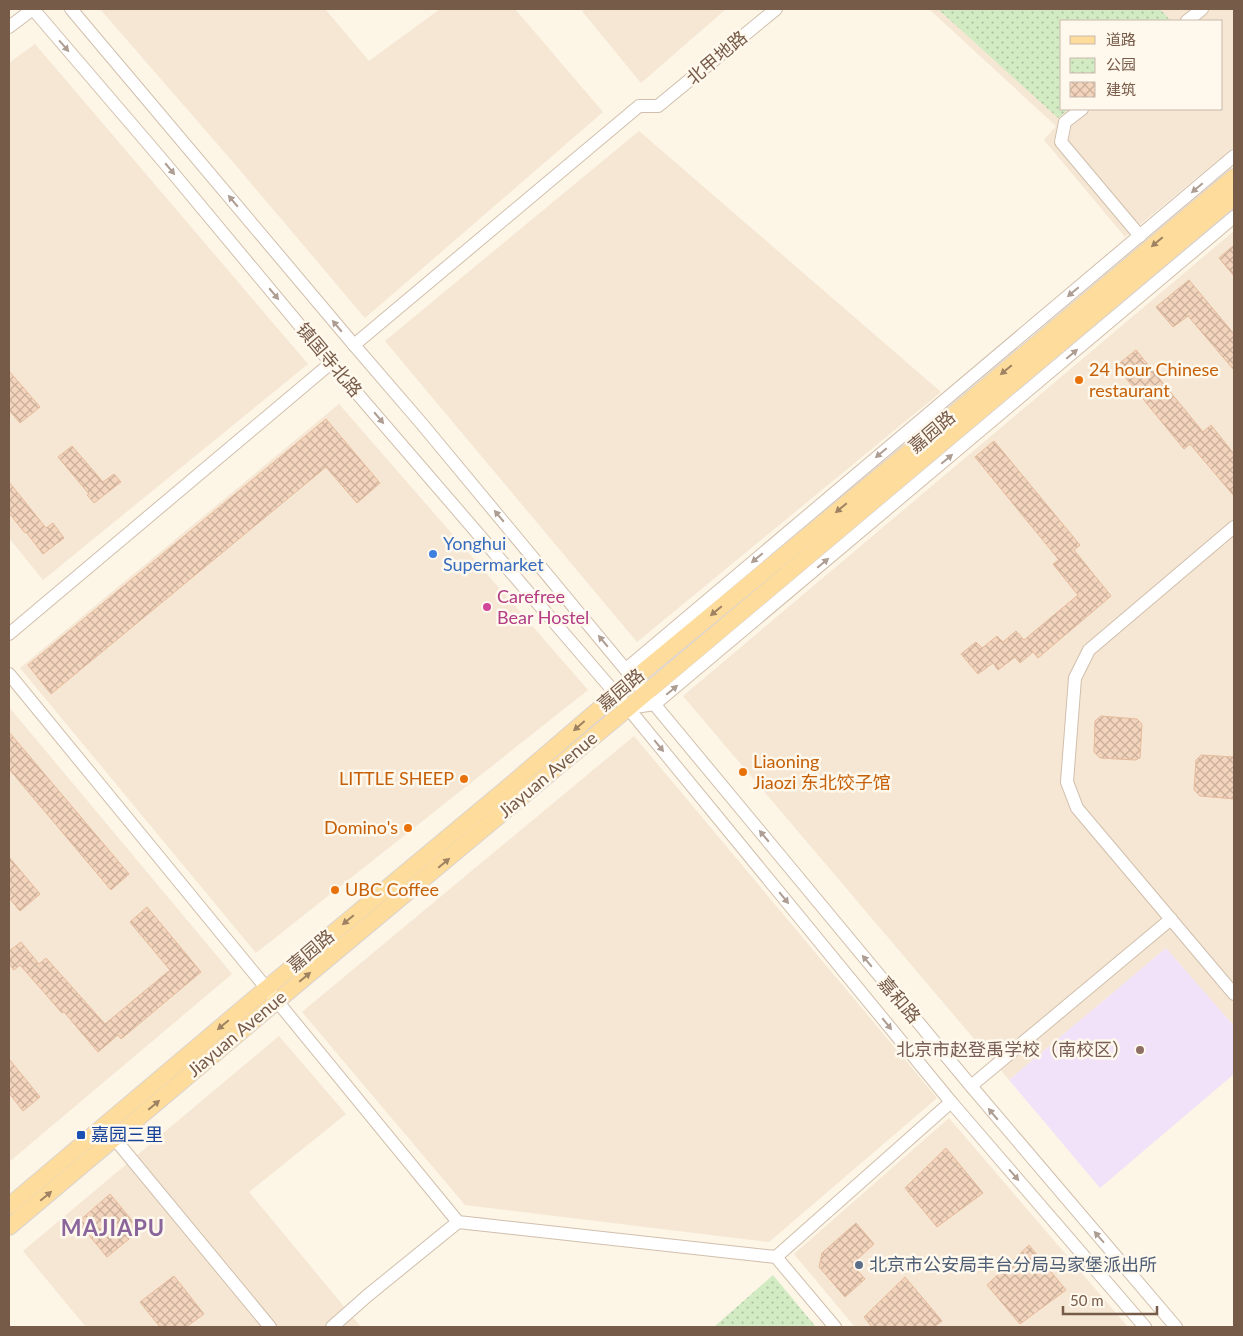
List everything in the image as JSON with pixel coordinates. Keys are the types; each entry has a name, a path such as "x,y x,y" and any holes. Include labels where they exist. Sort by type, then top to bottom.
{"main road":[{"name":"嘉园路","path":"9,1206 506,789 616,694 630,674 908,452 1234,177"},
{"name":"嘉园路","path":"628,708 650,699 1234,197"},
{"name":"Jiayuan Avenue","path":"9,1227 628,708"}],"street":[{"path":"9,27 33,9"},
{"name":"镇国寺北路","path":"33,9 163,161 331,363 628,708"},
{"name":"镇国寺北路","path":"71,9 422,424 650,699"},
{"name":"北甲地路","path":"354,345 639,106 658,106 776,9"},
{"path":"1188,20 1202,9"},
{"path":"1081,110 1065,122 1061,142 1140,236"},
{"path":"630,674 1234,156"},
{"path":"650,699 1234,217"},
{"path":"9,634 331,363"},
{"path":"1234,527 1089,650 1075,678 1067,782 1077,808 1234,994"},
{"path":"9,674 458,1222 776,1257 835,1327"},
{"name":"嘉和路","path":"650,699 971,1086 1176,1327"},
{"name":"嘉和路","path":"628,708 951,1102 1146,1327"},
{"path":"971,1086 1171,920"},
{"path":"776,1257 951,1102"},
{"path":"114,1138 270,1327"},
{"path":"332,1327 458,1222"}],"shaded area":[{"path":"100,9 325,9 369,61 440,9 515,9 603,112 365,318"},
{"path":"585,9 726,9 641,83 582,11"},
{"path":"929,9 1234,9 1234,147 1125,237 1044,140 1056,126"},
{"path":"35,44 308,364 43,580 9,538 9,63"},
{"path":"639,131 941,392 637,642 385,341"},
{"path":"1234,231 1234,1026 1166,948 1009,1080 683,696"},
{"path":"339,404 588,690 256,953 20,668"},
{"path":"9,707 232,974 9,1162"},
{"path":"634,736 937,1098 769,1242 465,1205 302,1012"},
{"name":"北京市赵登禹学校（南校区）","path":"1166,948 1234,1026 1234,1074 1100,1188 1009,1080"},
{"name":"嘉园三里","path":"279,1036 346,1114 249,1192 361,1327 84,1327 23,1251"},
{"path":"949,1118 1128,1327 855,1327 794,1254"}],"green space":[{"path":"1160,9 1170,20 1060,20 1060,110 1068,110 1058,118 939,10"},
{"path":"773,1275 816,1327 714,1327"}],"building":[{"path":"1234,245 1234,276 1219,258"},
{"path":"1189,280 1234,334 1234,370 1188,316 1173,327 1156,307"},
{"path":"1136,350 1203,432 1211,425 1234,454 1234,496 1190,444 1184,449 1116,366"},
{"path":"9,371 40,407 20,423 9,410"},
{"path":"326,419 380,483 357,503 326,467 51,694 28,665"},
{"path":"994,441 1080,545 1074,550 1111,596 1038,658 1033,652 1020,663 1015,657 998,670 993,663 978,674 961,654 976,642 982,648 997,636 1003,642 1016,631 1024,640 1078,595 1053,564 1059,560 975,457"},
{"path":"72,446 103,482 114,474 121,482 94,503 87,495 89,494 58,457"},
{"path":"9,482 46,528 53,523 64,538 43,554 9,513"},
{"path":"1101,716 1137,719 1142,724 1140,758 1135,760 1100,758 1094,752 1095,721"},
{"path":"9,732 129,874 111,890 9,769"},
{"path":"1201,755 1234,757 1234,799 1200,796 1194,790 1196,760"},
{"path":"9,857 40,894 20,911 9,898"},
{"path":"147,907 201,972 121,1039 118,1035 98,1052 20,965 14,970 9,964 9,951 21,942 39,964 46,958 105,1024 170,970 130,922"},
{"path":"9,1059 40,1097 23,1111 9,1093"},
{"path":"946,1148 983,1193 937,1227 905,1188"},
{"path":"110,1194 140,1230 107,1257 78,1222"},
{"path":"856,1223 874,1244 852,1264 865,1279 845,1297 819,1267 822,1253"},
{"path":"1029,1245 1066,1290 1020,1324 987,1285"},
{"path":"174,1276 204,1314 186,1327 160,1327 140,1302"},
{"path":"905,1277 942,1321 934,1327 872,1327 864,1317"}],"place":[{"name":"24 hour Chinese restaurant","path":"1079,380"},
{"name":"Yonghui Supermarket","path":"433,554"},
{"name":"Carefree Bear Hostel","path":"487,607"},
{"name":"Liaoning Jiaozi 东北饺子馆","path":"743,772"},
{"name":"LITTLE SHEEP","path":"464,779"},
{"name":"Domino's","path":"408,828"},
{"name":"UBC Coffee","path":"335,890"},
{"name":"北京市赵登禹学校（南校区）","path":"1140,1050"},
{"name":"嘉园三里","path":"81,1135"},
{"name":"北京市公安局丰台分局马家堡派出所","path":"859,1265"}],"district":[{"name":"MAJIAPU","path":"113,1228"}]}
